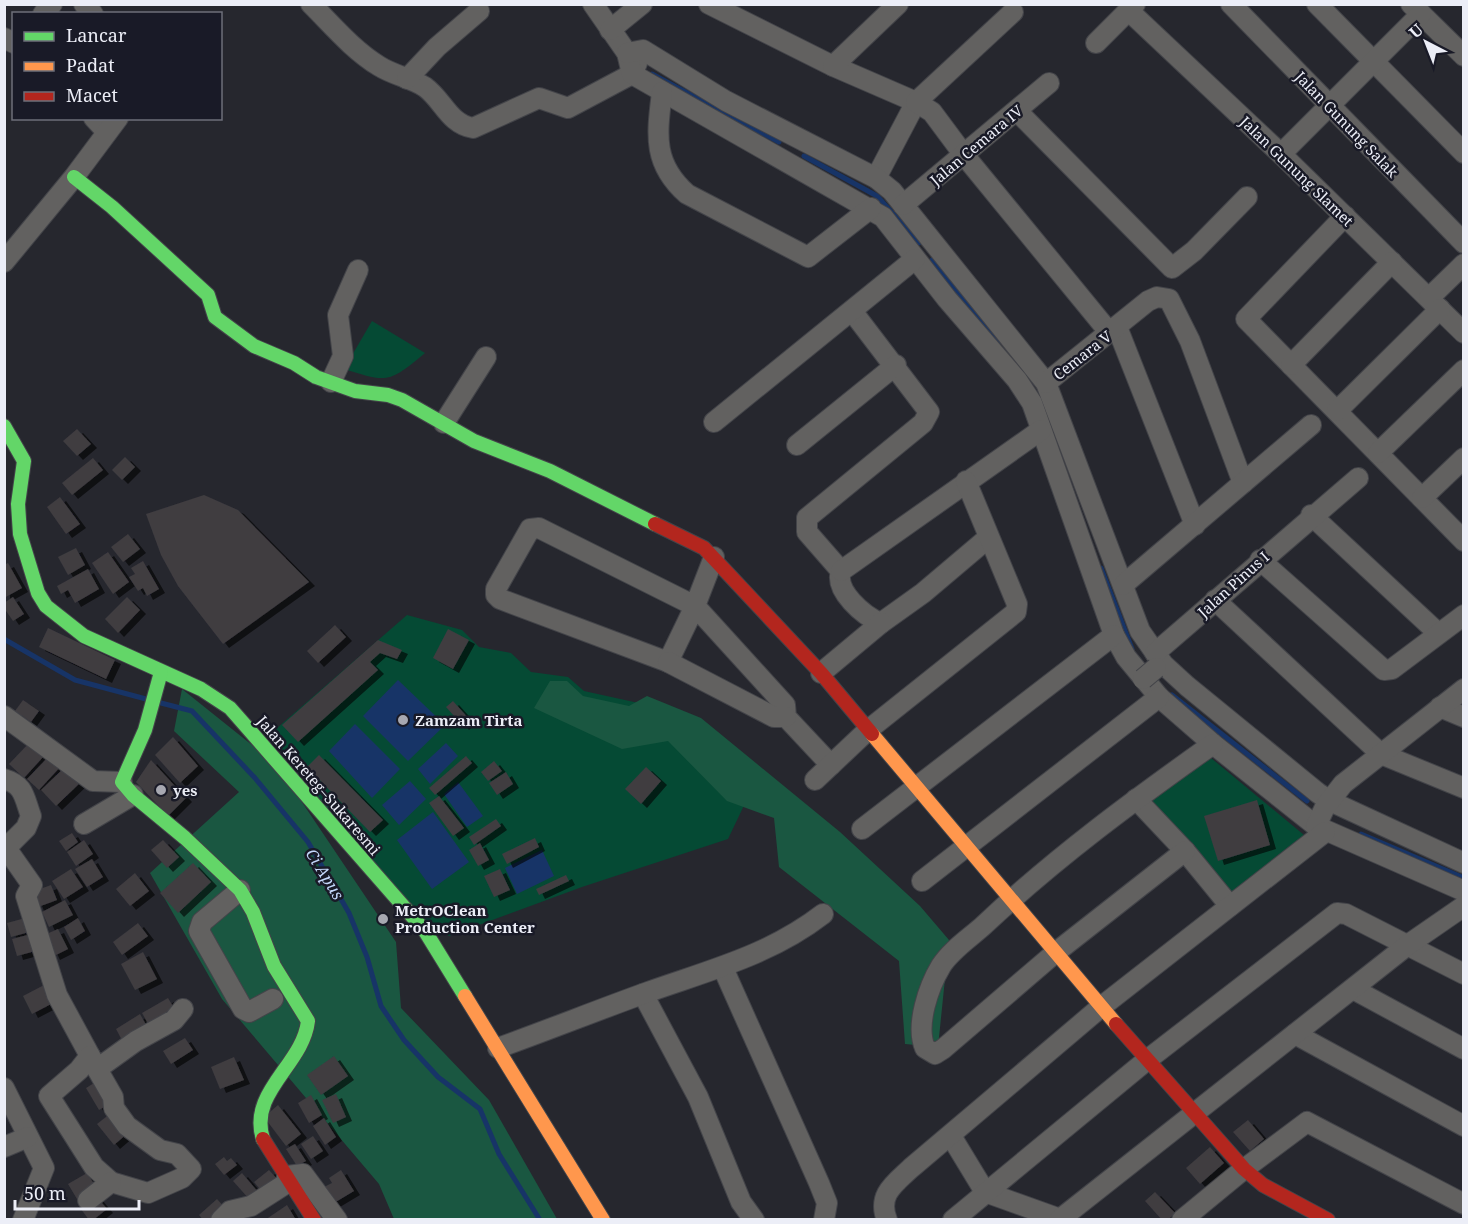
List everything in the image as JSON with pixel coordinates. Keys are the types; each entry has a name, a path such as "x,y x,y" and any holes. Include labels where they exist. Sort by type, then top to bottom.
{"street":[{"path":"311,4 358,50 380,67 425,88 455,121 472,128 533,99 539,98 568,108 632,74"},
{"path":"593,4 610,30 635,51 726,101 883,217 915,260 1017,380 1032,403 1114,635 1126,657 1153,669 1263,750 1323,817 1464,863"},
{"path":"610,30 642,4"},
{"path":"709,4 833,66 916,102 932,112 964,155 1113,329 1196,525"},
{"path":"833,66 898,4"},
{"name":"Jalan Gunung Salak","path":"1231,4 1464,243"},
{"path":"1317,4 1464,153"},
{"path":"1096,44 1132,8"},
{"name":"Jalan Gunung Slamet","path":"1132,8 1464,333"},
{"path":"1281,154 1373,62 1416,9 1464,56"},
{"path":"407,79 437,47 479,11"},
{"path":"876,178 916,102 1013,12"},
{"path":"632,74 635,51"},
{"path":"632,74 662,92 794,151 876,178 892,191 1046,383 1140,631 1153,669 1159,696 1213,744 1323,817 1464,891"},
{"name":"Jalan Cemara IV","path":"903,206 1048,83"},
{"path":"662,92 657,136 659,152 673,178 687,194 808,257 871,208"},
{"path":"1017,111 1172,268 1194,251 1247,197"},
{"path":"4,262 74,177 107,123"},
{"path":"74,177 112,207 208,295 215,317 254,346 355,391 388,395 474,441 550,471 704,548 829,667 868,730 1101,1008 1244,1169 1263,1185 1328,1220"},
{"path":"1345,216 1246,319 1464,541"},
{"path":"714,422 915,260"},
{"path":"1291,365 1392,262"},
{"path":"1337,411 1435,304 1464,264"},
{"path":"331,382 343,356 338,315 358,270"},
{"name":"Cemara V","path":"1046,383 1148,301 1157,297 1169,299 1190,341 1243,483"},
{"path":"852,311 896,365 930,412 928,418 807,518 807,532 841,571 840,581 855,604 872,619 881,623"},
{"path":"444,423 486,357"},
{"path":"797,445 896,365"},
{"path":"1378,453 1464,370"},
{"path":"1123,585 1311,425"},
{"name":"Jalan Kereteg–Sukaresmi","path":"4,426 24,461 11,515 38,593 51,610 84,636 160,678 201,689 230,708 425,932 603,1220"},
{"path":"841,571 1041,430"},
{"path":"1422,498 1464,458"},
{"name":"Jalan Pinus I","path":"1153,669 1215,600 1311,515 1358,477"},
{"path":"815,780 868,730 1016,612 1017,604 966,481"},
{"path":"1311,515 1438,633"},
{"path":"786,717 774,717 668,662 500,599 496,595 496,589 525,536 530,529 539,528 695,606 785,705 786,717 831,765"},
{"path":"829,667 988,538"},
{"path":"668,662 695,606 714,557"},
{"path":"1260,560 1384,670 1392,669 1464,615"},
{"path":"1215,600 1381,754 1464,788"},
{"path":"862,829 1114,635"},
{"path":"84,824 127,788 160,678"},
{"path":"887,1220 882,1202 886,1191 1101,1008 1230,906 1323,817 1343,784 1464,689"},
{"path":"922,880 1159,696"},
{"path":"1440,707 1464,717"},
{"path":"4,716 93,781 127,788 240,890 253,912 274,966 297,998 308,1021 302,1045 266,1098 259,1122 262,1138 314,1220"},
{"path":"1185,851 1055,953 943,1049 935,1054 925,1048 922,1035 925,1007 942,963 1011,900 1136,799 1213,744"},
{"path":"4,779 15,782 22,789 32,816 26,828 6,848 32,885 26,896 57,995 93,1062 115,1101 114,1108 127,1126 160,1150 177,1154 192,1169 182,1178 148,1193 111,1182 94,1167 49,1096 79,1070 93,1062 136,1041 174,1020 183,1009"},
{"path":"1136,799 1185,851 1230,906"},
{"path":"240,890 201,922 199,930 243,1009 249,1012 254,1011 273,999"},
{"path":"951,1136 986,1192 1061,1219 1409,944 1464,906"},
{"path":"953,1220 1147,1060 1337,913 1346,914 1409,944 1464,974"},
{"path":"498,1048 643,994 723,968 778,944 823,914"},
{"path":"723,968 819,1183 827,1203 824,1220"},
{"path":"1353,989 1464,1049"},
{"path":"643,994 698,1097 741,1202 754,1220"},
{"path":"1295,1034 1464,1126"},
{"path":"4,1089 44,1168 23,1220"},
{"path":"1182,1220 1244,1169 1307,1122 1464,1204"},
{"path":"4,1147 28,1137"},
{"path":"221,1220 230,1211 250,1206 289,1178 303,1174 337,1220"},
{"path":"88,1200 111,1182"}],"green space":[{"path":"372,321 425,353 388,378 370,377 344,369"},
{"path":"407,615 462,630 479,647 511,653 531,672 568,677 584,691 675,711 759,774 728,839 582,887 449,936 405,908 269,735"},
{"path":"550,681 567,681 583,696 629,706 647,696 701,718 840,832 920,906 949,940 938,1047 905,1044 899,961 779,867 774,818 727,801 668,741 622,749 534,708"},
{"path":"182,689 277,765 396,942 401,1008 489,1100 557,1219 394,1219 379,1184 222,999 150,873 239,792 174,731"},
{"path":"1205,753 1304,835 1231,896 1144,800"}],"water":[{"name":"Zamzam Tirta","path":"398,680 445,725 408,761 363,716"},
{"path":"355,724 400,769 372,798 329,751"},
{"path":"446,743 458,756 430,784 418,769"},
{"path":"410,781 426,799 399,825 382,805"},
{"path":"458,782 483,816 467,827 444,794"},
{"path":"433,812 469,862 432,889 397,840"},
{"path":"542,850 554,876 517,894 505,868"}],"building":[{"path":"77,429 91,444 77,456 63,441"},
{"path":"125,457 135,467 122,480 112,470"},
{"path":"93,458 103,470 72,495 62,483"},
{"path":"204,495 238,510 309,582 223,644 178,586 161,555 146,514"},
{"path":"60,497 80,524 66,534 47,507"},
{"path":"128,534 140,549 123,562 111,547"},
{"path":"76,548 85,565 68,575 58,557"},
{"path":"108,552 129,582 113,594 92,563"},
{"path":"143,561 159,589 147,596 143,588 138,591 129,577 135,574 131,568"},
{"path":"8,563 22,588 4,598 4,565"},
{"path":"88,569 99,589 75,603 68,590 61,594 57,586"},
{"path":"13,597 24,614 13,621 4,608 4,603"},
{"path":"127,597 140,610 118,633 105,619"},
{"path":"335,625 346,637 318,663 307,651"},
{"path":"48,628 115,660 106,679 39,647"},
{"path":"448,629 469,640 453,669 433,658"},
{"path":"378,640 402,650 397,659 380,653 370,662 378,670 298,742 282,725"},
{"path":"23,700 39,711 31,722 15,711"},
{"path":"453,701 470,720 463,726 446,707"},
{"name":"yes","path":"173,737 198,766 180,783 155,755"},
{"path":"30,742 44,756 24,778 9,764"},
{"path":"51,754 62,765 39,790 27,779"},
{"path":"319,755 383,820 370,832 307,767"},
{"path":"466,756 472,763 435,795 429,788"},
{"name":"yes","path":"151,760 186,798 168,816 136,782"},
{"path":"494,761 502,771 488,781 481,772"},
{"path":"67,765 82,781 56,806 41,790"},
{"path":"646,767 661,781 641,804 625,789"},
{"path":"506,772 513,784 497,795 489,783"},
{"path":"439,796 464,828 453,836 429,803"},
{"path":"1257,800 1270,845 1218,861 1204,816"},
{"path":"496,819 501,826 474,845 469,837"},
{"path":"72,833 78,842 66,851 59,841"},
{"path":"535,838 539,847 507,864 502,854"},
{"path":"84,840 93,854 76,866 67,852"},
{"path":"163,840 179,857 167,868 151,850"},
{"path":"480,843 489,860 478,866 469,850"},
{"path":"92,859 103,877 87,887 75,869"},
{"path":"193,863 211,882 178,913 160,893"},
{"path":"71,869 83,887 64,899 52,881"},
{"path":"500,869 510,890 494,897 484,876"},
{"path":"135,873 149,891 130,906 116,889"},
{"path":"566,875 569,881 539,895 536,889"},
{"path":"51,885 57,900 38,907 32,892"},
{"path":"65,900 73,915 49,927 42,912"},
{"path":"29,917 33,931 11,937 7,923"},
{"path":"78,918 85,931 71,940 64,927"},
{"path":"138,923 148,936 122,955 113,942"},
{"path":"58,929 68,949 54,956 44,935"},
{"path":"35,933 39,950 17,956 12,939"},
{"path":"143,952 157,979 135,990 121,964"},
{"path":"46,984 55,1002 32,1014 23,996"},
{"path":"168,998 177,1013 151,1029 142,1013"},
{"path":"140,1014 149,1030 124,1044 116,1029"},
{"path":"185,1038 193,1050 171,1064 163,1051"},
{"path":"334,1056 348,1076 321,1095 307,1075"},
{"path":"234,1057 244,1080 220,1089 211,1067"},
{"path":"99,1080 113,1102 99,1110 86,1088"},
{"path":"336,1094 346,1117 333,1123 322,1100"},
{"path":"311,1095 322,1115 309,1123 298,1103"},
{"path":"278,1105 301,1134 286,1146 264,1117"},
{"path":"111,1113 128,1133 114,1145 97,1124"},
{"path":"324,1118 336,1137 325,1145 313,1126"},
{"path":"1248,1120 1264,1139 1250,1151 1233,1132"},
{"path":"313,1136 323,1151 311,1159 301,1144"},
{"path":"295,1144 306,1161 297,1166 286,1149"},
{"path":"1210,1147 1224,1163 1200,1184 1186,1168"},
{"path":"224,1157 227,1161 231,1158 237,1165 224,1175 215,1164"},
{"path":"269,1170 279,1181 264,1194 254,1182"},
{"path":"341,1170 354,1191 334,1203 324,1187 332,1183 329,1178"},
{"path":"87,1173 96,1187 77,1199 68,1184"},
{"path":"242,1173 259,1193 250,1200 233,1181"},
{"path":"1155,1192 1175,1213 1168,1220 1162,1220 1145,1201"},
{"path":"97,1197 107,1209 93,1220 89,1220 81,1209"},
{"path":"217,1199 225,1208 212,1220 203,1220 199,1215"},
{"path":"287,1205 296,1220 265,1220"}],"waterway":[{"path":"652,74 779,142"},
{"path":"804,156 877,196 919,243"},
{"path":"932,260 998,343"},
{"path":"1101,568 1132,649"},
{"name":"Ci Apus","path":"4,639 75,680 146,699"},
{"path":"1172,695 1307,801"},
{"name":"Ci Apus","path":"161,703 192,711 255,778 308,842 349,913 367,957 381,1006 404,1040 438,1077 480,1109 499,1154 540,1220"},
{"path":"1361,834 1464,878"}],"traffic: fast":[{"path":"74,177 112,207 208,295 215,317 254,346 294,363 316,377 355,391 388,395 402,400 474,441 550,471 655,524"},
{"path":"4,426 24,461 18,504 20,534 38,593 46,606 84,636 201,689 230,708 425,931 465,996"},
{"path":"161,672 145,730 122,782 133,795 185,838 240,890 253,912 274,966 308,1021 297,1051 269,1093 263,1107 260,1122 263,1139"}],"traffic: slow":[{"path":"872,734 1116,1024"},
{"path":"465,996 603,1220"}],"traffic: jam":[{"path":"655,524 704,548 821,673 872,734"},
{"path":"1116,1024 1244,1169 1263,1185 1328,1220"},
{"path":"263,1139 314,1220"}],"place":[{"name":"Zamzam Tirta","path":"403,720"},
{"name":"yes","path":"161,790"},
{"name":"MetrOClean Production Center","path":"383,919"}]}
